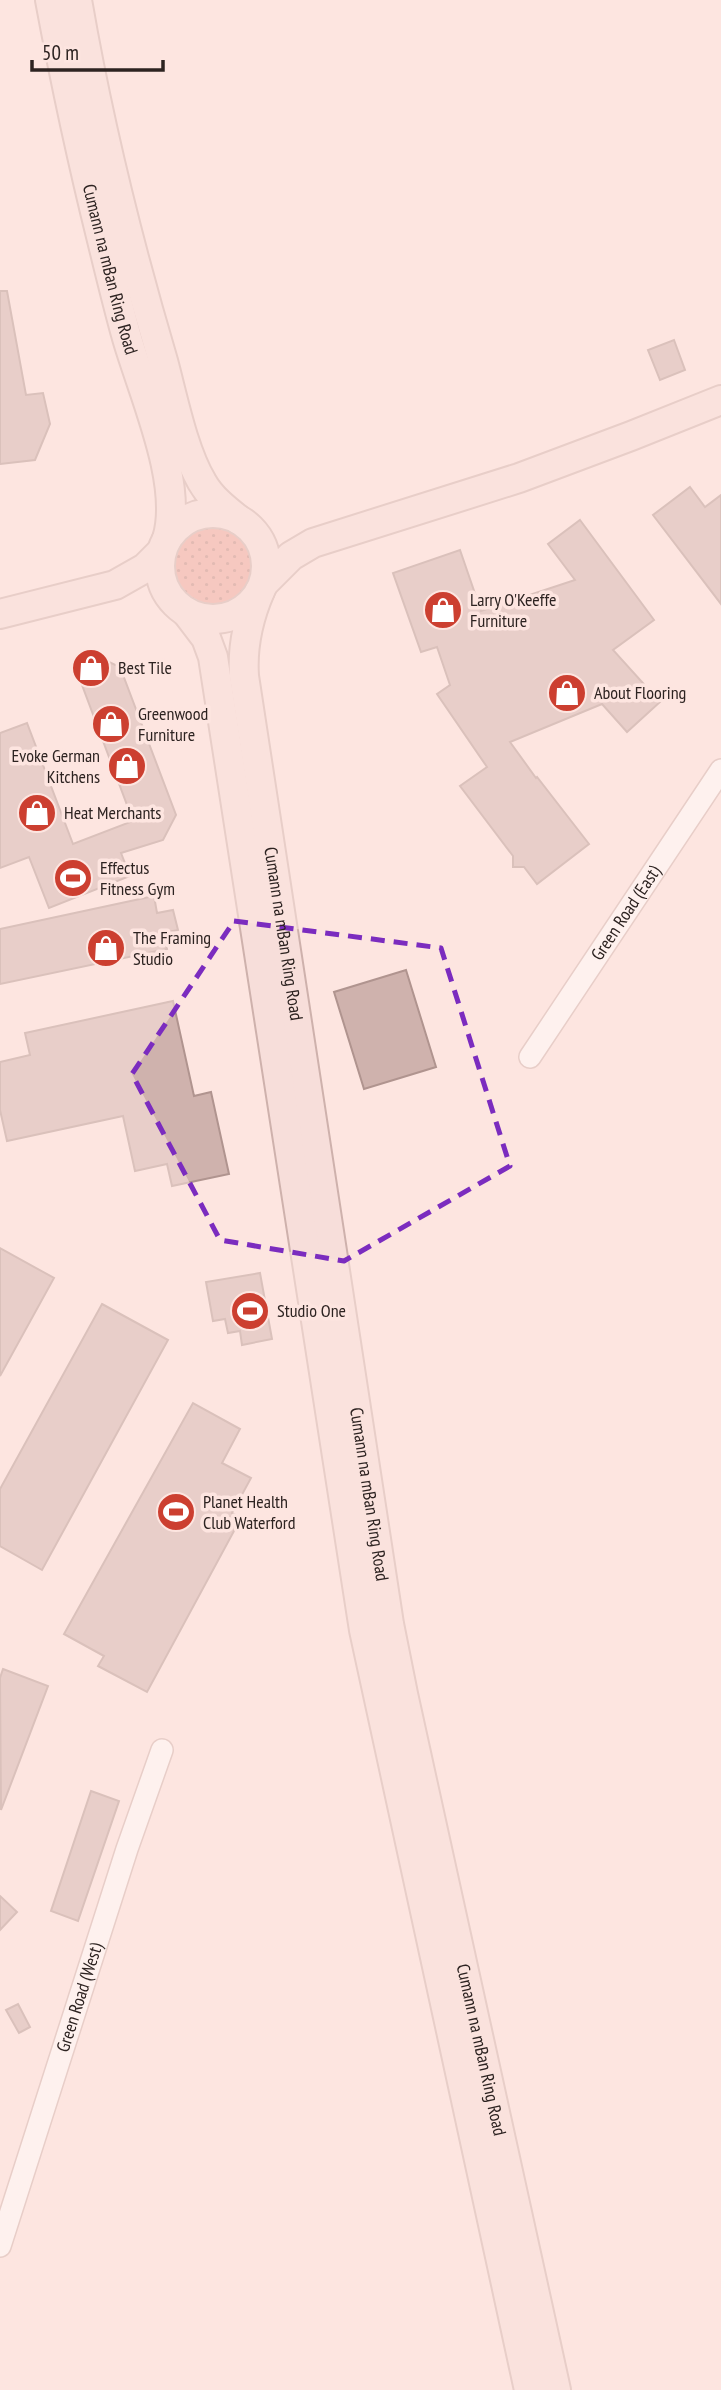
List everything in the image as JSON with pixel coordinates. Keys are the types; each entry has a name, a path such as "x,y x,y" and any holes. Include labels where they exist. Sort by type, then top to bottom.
{"main road":[{"name":"Cumann na mBan Ring Road","path":"50,0 69,99 105,253 172,493 172,517 164,546"},
{"name":"Cumann na mBan Ring Road","path":"77,0 99,110 142,292 182,429 202,483 219,504 242,522"},
{"path":"114,585 148,591 205,619 233,616 248,606 262,587 297,552 324,539 443,504 721,400"},
{"path":"0,614 114,585 145,568 179,524 197,515 217,513 281,539 324,539"},
{"path":"242,522 258,537 265,554 262,587"},
{"path":"164,546 161,578 167,595 180,607"},
{"name":"Cumann na mBan Ring Road","path":"262,587 248,628 243,657 244,676 389,1624 556,2390"},
{"name":"Cumann na mBan Ring Road","path":"180,607 206,638 213,657 363,1630 528,2390"}],"street":[{"name":"Green Road (East)","path":"530,1057 721,770"},
{"name":"Green Road (West)","path":"0,2246 127,1849 162,1750"}],"highlighted area":[{"path":"234,921 441,948 510,1166 344,1261 220,1240 132,1074"}],"shaded area":[{"path":"206,526 222,526 236,532 247,543 253,557 253,573 247,587 236,598 222,604 206,604 192,598 181,587 175,573 175,557 181,543 192,532"}],"building":[{"path":"0,291 7,291 26,395 43,393 50,424 35,460 0,464"},
{"path":"674,340 685,370 660,380 648,350"},
{"path":"690,487 705,507 721,495 721,604 653,515"},
{"path":"580,520 654,620 613,650 660,702 627,732 602,704 510,742 589,844 537,884 524,867 513,867 513,856 460,786 487,767 437,694 450,685 437,647 421,652 393,573 460,550 481,611 575,580 548,544"},
{"path":"100,658 120,667 176,815 163,840 121,853 130,876 49,908 29,857 0,868 0,733 27,723 73,844 133,821 76,669"},
{"path":"154,896 157,913 173,910 178,930 163,933 167,949 0,984 0,929"},
{"path":"406,970 436,1067 364,1089 334,992"},
{"path":"173,1001 194,1096 211,1092 229,1174 172,1186 167,1164 135,1171 123,1116 7,1141 0,1110 0,1062 30,1055 25,1033"},
{"path":"0,1248 54,1278 0,1376"},
{"path":"260,1273 272,1339 242,1345 240,1331 228,1333 225,1319 213,1321 206,1282"},
{"path":"102,1304 168,1340 42,1570 0,1546 0,1489"},
{"path":"193,1403 240,1429 222,1463 251,1478 232,1513 241,1518 147,1692 98,1666 104,1656 64,1634"},
{"path":"3,1669 48,1686 1,1810 0,1678"},
{"path":"91,1791 119,1801 78,1921 51,1911"},
{"path":"0,1896 17,1912 0,1930"},
{"path":"18,2004 30,2027 19,2033 6,2010"}],"place":[{"name":"Larry O'Keeffe Furniture","path":"443,610"},
{"name":"Best Tile","path":"91,668"},
{"name":"About Flooring","path":"567,693"},
{"name":"Greenwood Furniture","path":"111,724"},
{"name":"Evoke German Kitchens","path":"127,766"},
{"name":"Heat Merchants","path":"37,813"},
{"name":"Effectus Fitness Gym","path":"73,878"},
{"name":"The Framing Studio","path":"106,948"},
{"name":"Studio One","path":"250,1311"},
{"name":"Planet Health Club Waterford","path":"176,1512"}]}
